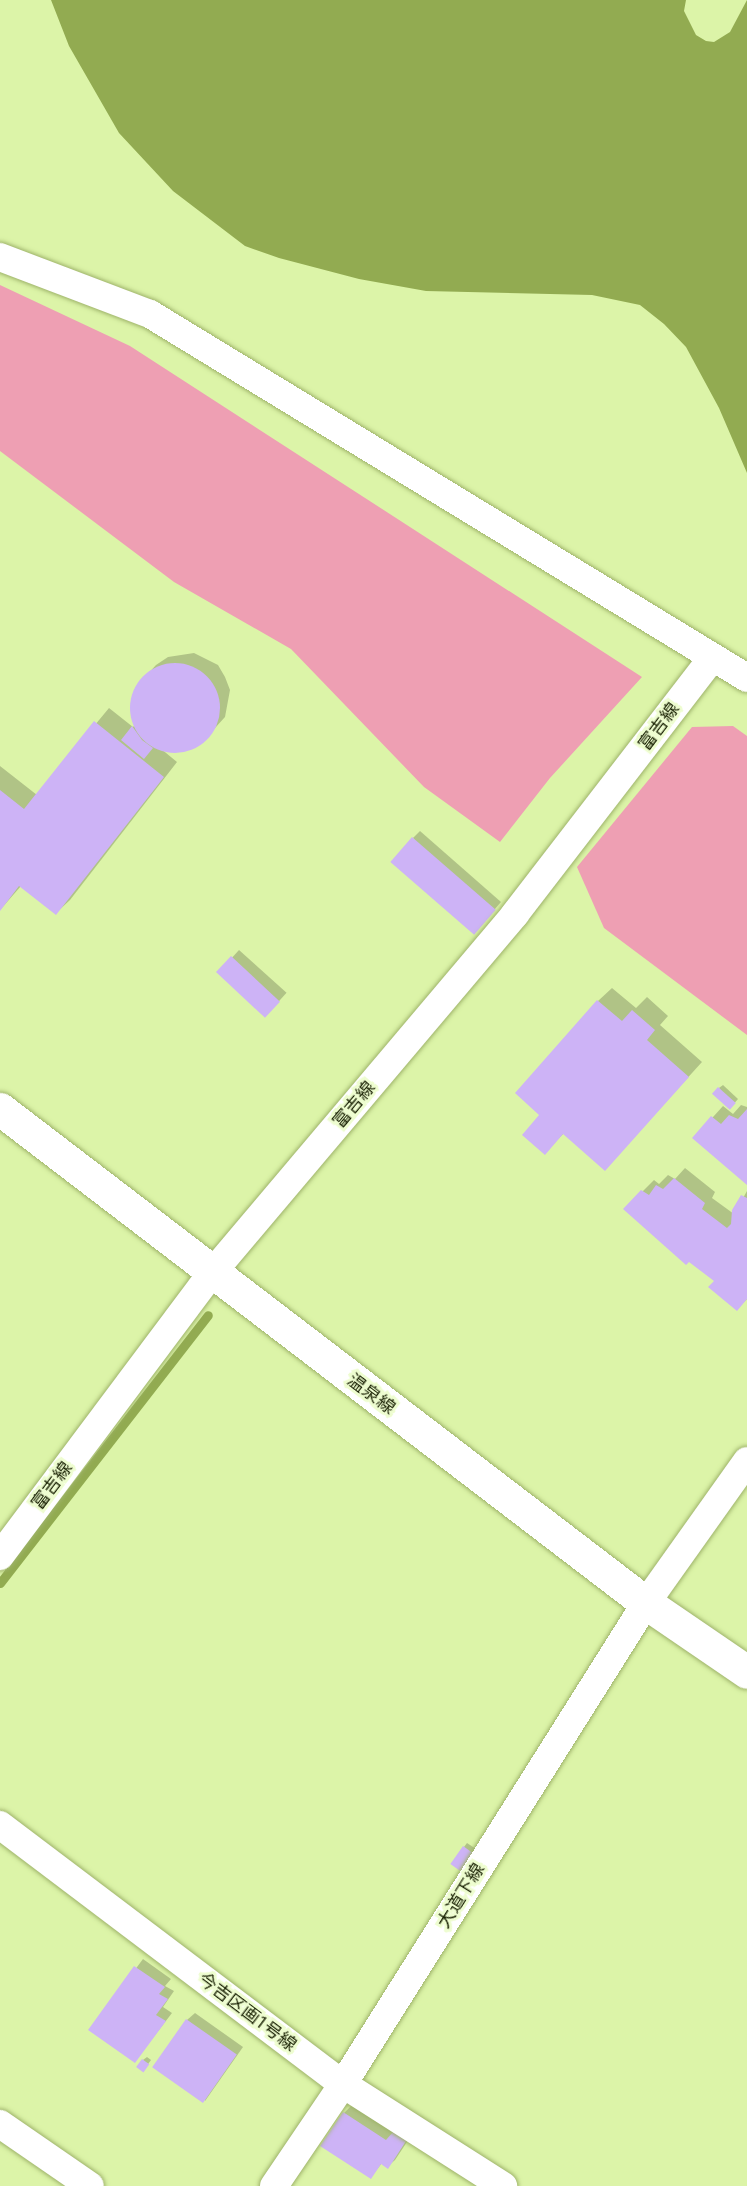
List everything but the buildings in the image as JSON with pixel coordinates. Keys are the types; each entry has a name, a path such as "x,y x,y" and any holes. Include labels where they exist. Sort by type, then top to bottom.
{"street":[{"path":"0,258 150,314 747,678"},
{"name":"富吉線","path":"0,1556 212,1273 516,914 712,658"},
{"name":"温泉線","path":"0,1109 646,1603 747,1672"},
{"name":"大道下線","path":"274,2186 343,2084 646,1603 747,1461"},
{"name":"今吉区画1号線","path":"0,1825 343,2084 503,2186"},
{"path":"0,2124 90,2186"}],"shaded area":[{"path":"51,0 686,0 684,11 696,35 706,41 714,42 730,32 747,0 747,473 719,408 686,347 664,324 640,305 592,295 426,291 359,279 279,258 245,246 173,191 119,133 69,46"},
{"path":"0,285 130,346 642,677 550,778 500,842 424,787 291,649 174,582 0,451"},
{"path":"733,726 747,736 747,1035 604,928 577,867 692,727"}],"waterway":[{"path":"0,1583 208,1315"}]}
